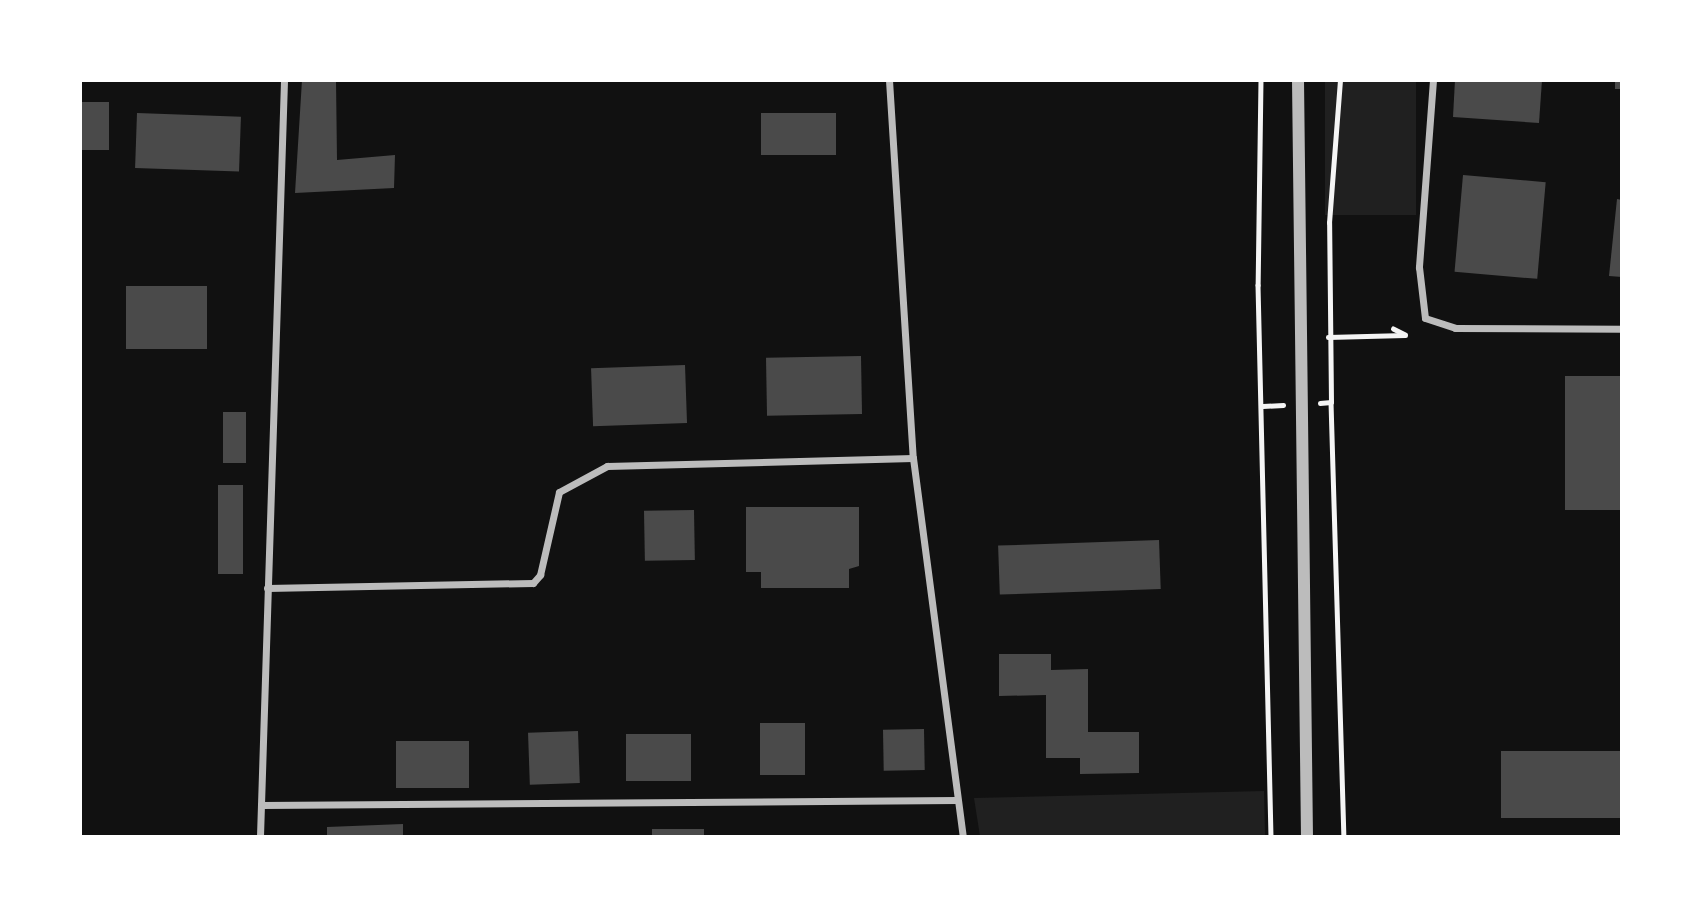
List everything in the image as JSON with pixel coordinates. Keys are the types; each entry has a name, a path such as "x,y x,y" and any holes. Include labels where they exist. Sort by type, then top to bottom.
{"street":[{"path":"260,836 284,80"},
{"path":"889,80 913,458 963,836"},
{"path":"1298,80 1298,404 1307,836"},
{"path":"1433,80 1419,267 1425,317 1455,328 1622,329"},
{"path":"267,588 528,584 540,575 556,499 575,478 616,464 913,458"},
{"path":"261,805 957,800"}],"path":[{"path":"1261,80 1263,405 1271,836"},
{"path":"1340,80 1328,337 1344,836"},
{"path":"1328,337 1405,335 1393,328"},
{"path":"1263,405 1331,402"}],"shaded area":[{"path":"1325,81 1416,81 1416,215 1325,215"},
{"path":"1264,791 1265,836 980,836 974,798"}],"building":[{"path":"302,80 336,80 337,160 395,155 394,188 295,193"},
{"path":"1455,80 1542,80 1539,123 1453,117"},
{"path":"1615,80 1622,80 1622,89 1615,89"},
{"path":"80,102 109,102 109,150 80,150"},
{"path":"137,113 241,117 239,172 135,168"},
{"path":"761,113 836,113 836,155 761,155"},
{"path":"1463,175 1546,182 1537,279 1455,272"},
{"path":"1617,199 1622,200 1622,277 1609,276"},
{"path":"126,286 207,286 207,349 126,349"},
{"path":"861,356 862,414 767,416 766,358"},
{"path":"685,365 687,423 593,426 591,368"},
{"path":"1565,376 1622,376 1622,510 1565,510"},
{"path":"223,412 246,412 246,463 223,463"},
{"path":"218,485 243,485 243,574 218,574"},
{"path":"746,507 859,507 859,566 849,569 849,588 761,588 761,572 746,572"},
{"path":"694,510 695,560 645,561 644,511"},
{"path":"1159,540 1161,589 1000,595 998,546"},
{"path":"999,654 1051,654 1051,670 1088,669 1088,732 1139,732 1139,773 1080,774 1080,758 1046,758 1046,695 999,696"},
{"path":"760,723 805,723 805,775 760,775"},
{"path":"924,729 925,770 884,771 883,730"},
{"path":"578,731 580,783 530,785 528,733"},
{"path":"626,734 691,734 691,781 626,781"},
{"path":"396,741 469,741 469,788 396,788"},
{"path":"1501,751 1622,751 1622,818 1501,818"},
{"path":"403,824 403,836 327,836 327,827"},
{"path":"652,829 704,829 704,836 652,836"}]}
